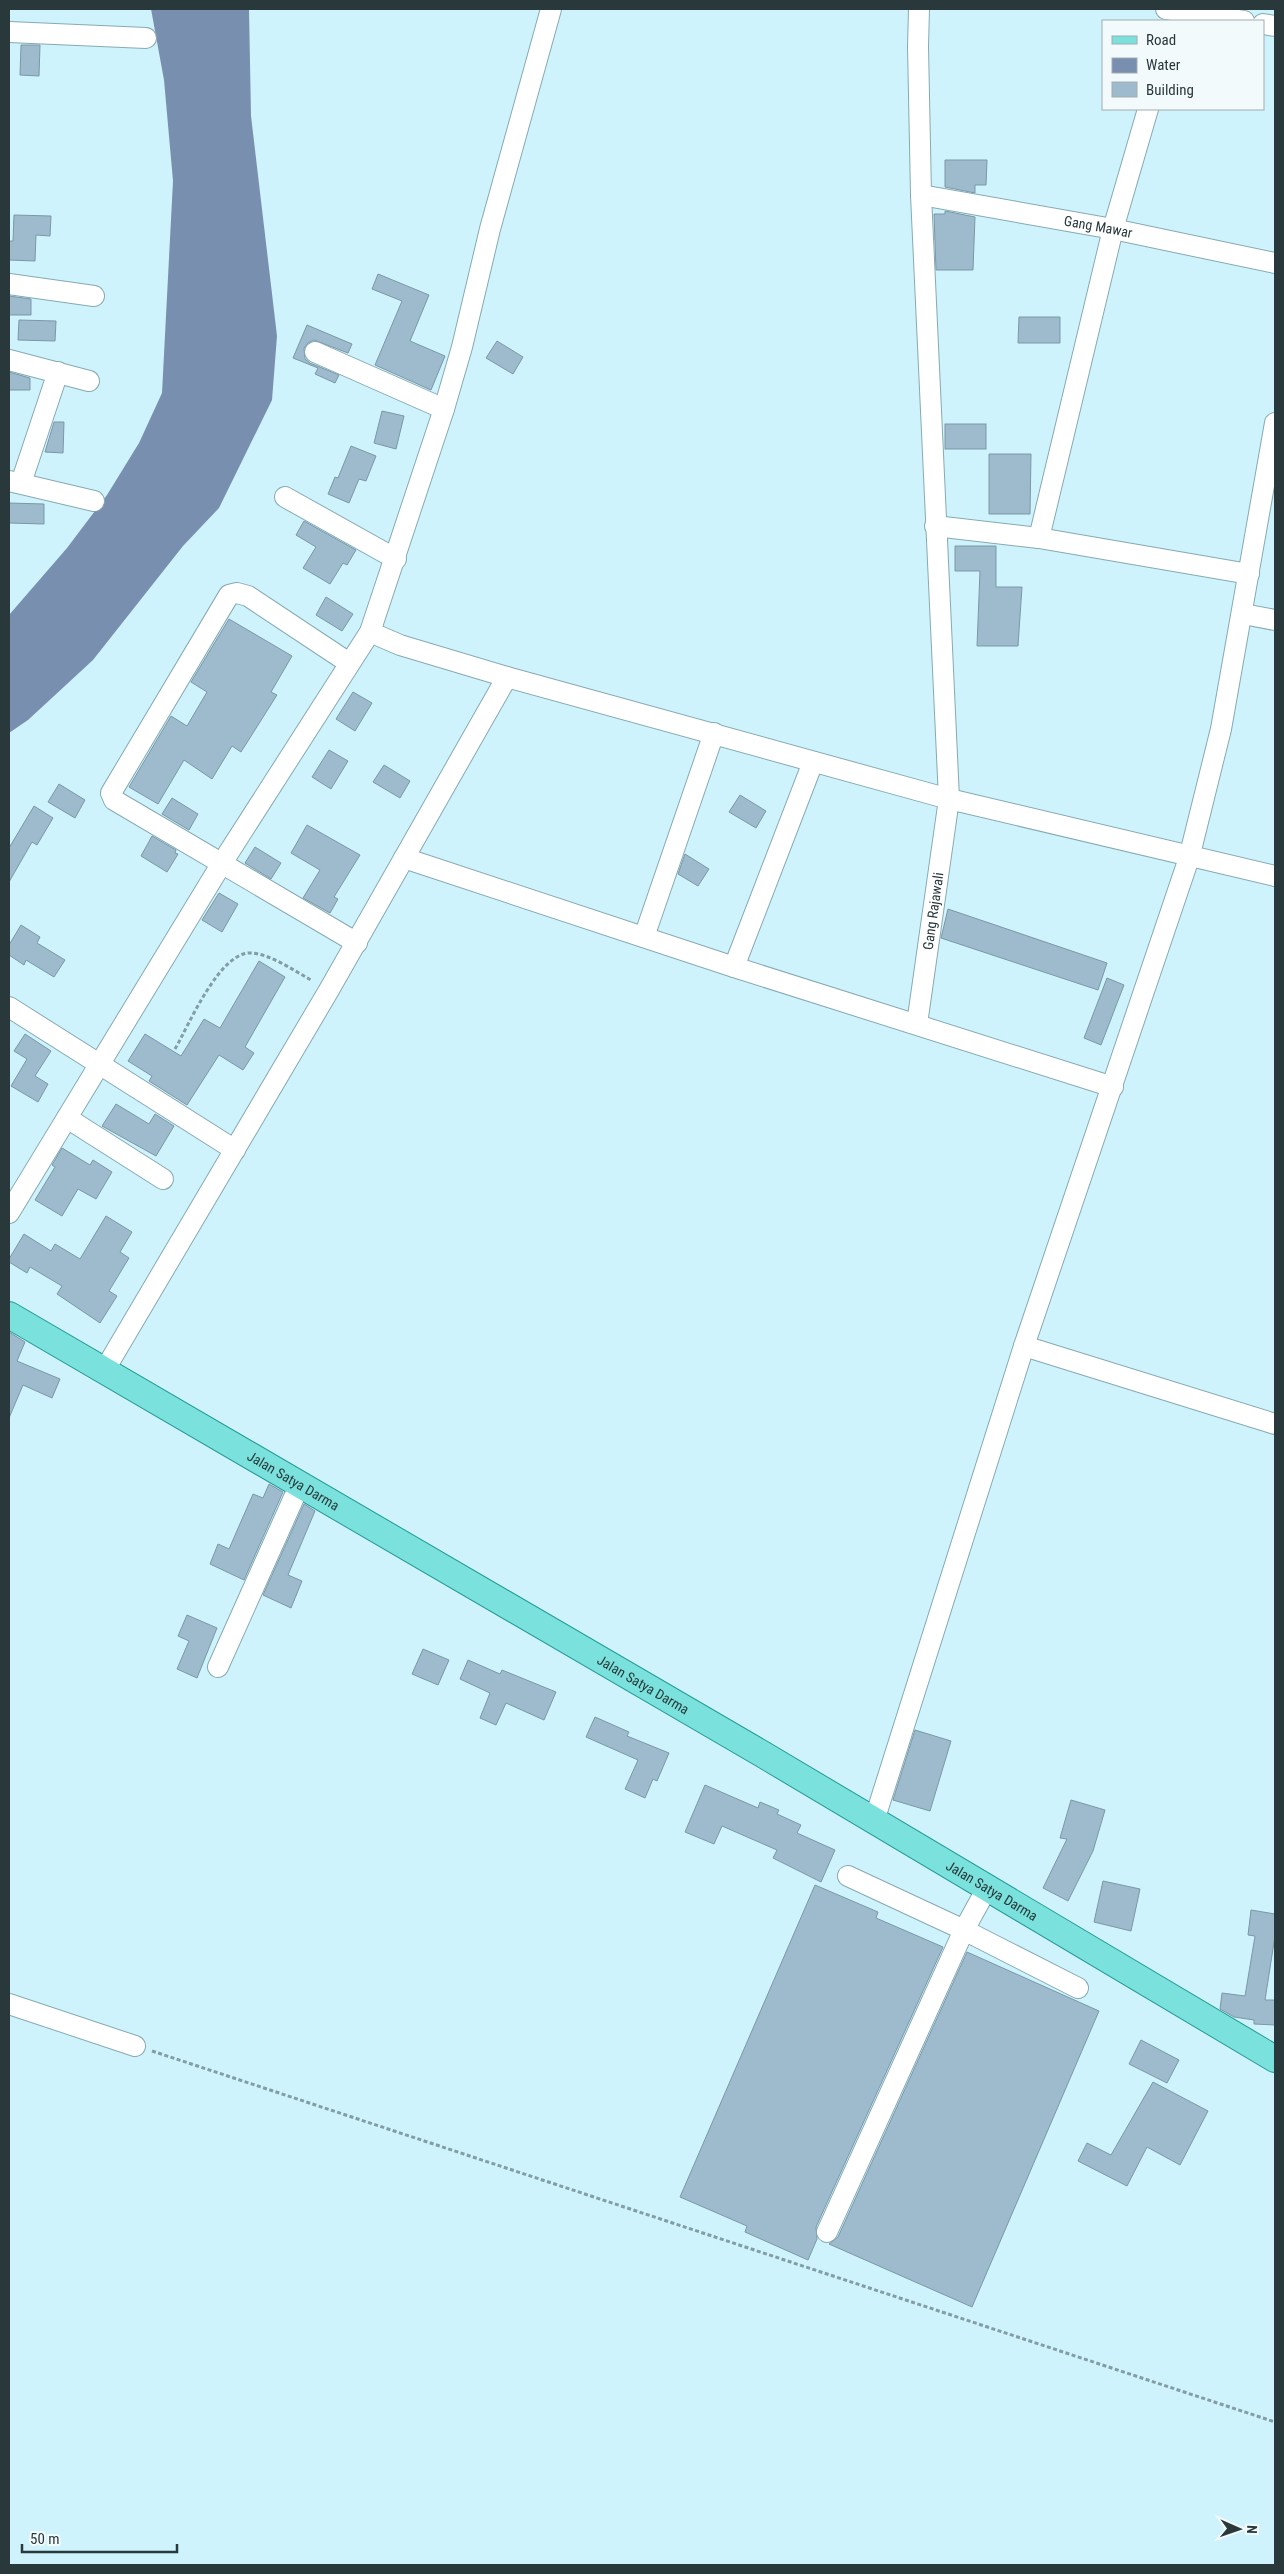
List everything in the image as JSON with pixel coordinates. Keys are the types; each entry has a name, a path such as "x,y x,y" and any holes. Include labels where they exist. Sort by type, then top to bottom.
{"main road":[{"name":"Jalan Satya Darma","path":"9,1315 874,1821 1275,2059"}],"street":[{"path":"10,1209 222,863 370,632 396,559 444,409 462,347 490,229 551,9"},
{"name":"Gang Rajawali","path":"916,1024 949,800 921,195 919,9"},
{"path":"1172,13 1235,20"},
{"path":"9,32 146,38"},
{"path":"1039,538 1113,229 1148,110"},
{"name":"Gang Mawar","path":"921,195 1113,229 1275,264"},
{"path":"9,284 94,296"},
{"path":"315,352 444,409"},
{"path":"9,360 89,380"},
{"path":"58,372 15,482 94,501"},
{"path":"874,1821 1024,1346 1189,858 1221,729 1249,574 1271,471 1275,423"},
{"path":"285,498 396,559"},
{"path":"935,526 1039,538 1249,574"},
{"path":"349,663 248,596 237,593 229,595 111,793 114,800 357,943"},
{"path":"1243,614 1275,620"},
{"path":"370,632 400,646 949,800 1189,858 1275,876"},
{"path":"104,1371 357,943 507,677"},
{"path":"644,937 714,733"},
{"path":"734,967 813,762"},
{"path":"404,858 734,967 1113,1087"},
{"path":"9,1007 235,1150"},
{"path":"67,1118 163,1179"},
{"path":"1024,1346 1275,1424"},
{"path":"218,1667 300,1484"},
{"path":"848,1876 964,1930 1078,1988"},
{"path":"827,2232 964,1930 987,1888"},
{"path":"9,2004 135,2046"}],"path":[{"path":"175,1049 214,979 228,962 245,952 260,954 329,990"},
{"path":"135,2046 1275,2422"}],"water":[{"path":"151,9 249,9 251,116 277,336 272,400 219,508 183,546 93,660 28,720 9,733 9,615 67,548 107,495 139,443 162,393 173,181 164,80"}],"building":[{"path":"21,45 40,45 39,76 20,75"},
{"path":"945,160 987,160 986,185 975,185 975,193 945,187"},
{"path":"945,211 975,217 973,270 936,270 934,214 945,214"},
{"path":"14,215 51,216 50,236 36,235 35,261 9,260 9,241 13,241"},
{"path":"378,274 429,295 410,341 445,356 431,390 375,365 402,301 372,289"},
{"path":"9,296 31,299 31,315 9,315"},
{"path":"1019,317 1060,317 1060,343 1018,343"},
{"path":"19,320 56,321 55,341 18,340"},
{"path":"307,325 352,344 348,353 314,340 304,348 305,359 310,363 339,375 335,383 315,374 318,368 293,358"},
{"path":"497,341 523,357 513,374 486,358"},
{"path":"9,372 30,378 30,390 9,390"},
{"path":"382,411 404,416 396,449 374,443"},
{"path":"54,422 64,422 63,453 45,452"},
{"path":"945,424 986,424 986,449 945,449"},
{"path":"351,446 376,456 366,481 359,479 349,503 328,494 335,477 338,478"},
{"path":"989,454 1031,454 1030,514 989,514"},
{"path":"9,503 44,504 44,524 9,523"},
{"path":"304,521 356,550 347,565 343,563 330,584 303,568 316,547 296,535"},
{"path":"955,546 996,546 996,587 1022,587 1018,646 977,646 980,571 955,571"},
{"path":"326,597 353,614 342,631 316,615"},
{"path":"229,619 292,656 271,692 277,695 241,752 232,746 212,779 184,760 158,804 129,787 171,716 187,726 207,692 191,682"},
{"path":"353,692 372,703 355,731 336,719"},
{"path":"329,750 348,761 331,789 312,777"},
{"path":"384,765 410,781 400,798 373,782"},
{"path":"59,784 85,800 75,818 48,802"},
{"path":"740,795 766,811 756,828 729,812"},
{"path":"172,798 198,814 189,830 162,814"},
{"path":"34,806 53,818 37,845 32,842 9,882 9,848"},
{"path":"307,825 360,855 334,897 338,899 330,913 303,898 320,870 291,853"},
{"path":"152,836 176,850 175,853 178,854 167,872 141,856"},
{"path":"255,847 281,863 271,879 245,863"},
{"path":"685,854 709,869 698,886 678,874"},
{"path":"219,893 238,904 222,932 202,920"},
{"path":"948,909 1107,963 1098,990 941,938"},
{"path":"21,925 40,937 37,943 65,960 54,977 26,960 24,965 9,955 9,945"},
{"path":"259,961 285,977 245,1047 254,1053 243,1070 219,1055 187,1105 149,1081 152,1076 128,1061 145,1034 181,1056 204,1019 220,1028"},
{"path":"1107,978 1124,985 1101,1045 1084,1038"},
{"path":"25,1034 51,1051 35,1076 48,1084 38,1102 11,1086 27,1059 14,1051"},
{"path":"116,1104 149,1124 155,1114 174,1126 156,1156 102,1126"},
{"path":"62,1148 90,1165 93,1160 112,1172 96,1199 78,1189 62,1216 35,1200 55,1167 52,1165"},
{"path":"106,1216 132,1232 120,1252 129,1258 109,1291 117,1296 100,1323 57,1294 62,1286 30,1267 27,1273 9,1262 24,1234 51,1251 55,1244 80,1259"},
{"path":"9,1332 25,1342 17,1361 60,1379 52,1398 23,1385 9,1418"},
{"path":"269,1484 283,1492 244,1580 210,1564 218,1544 229,1549 253,1494 263,1498"},
{"path":"304,1504 315,1511 288,1575 302,1581 291,1608 263,1595"},
{"path":"187,1615 217,1628 197,1678 177,1669 189,1641 178,1636"},
{"path":"423,1649 449,1660 438,1685 412,1674"},
{"path":"468,1660 500,1674 502,1670 556,1692 544,1720 506,1703 496,1725 480,1718 490,1693 460,1679"},
{"path":"595,1717 629,1732 627,1736 669,1753 657,1781 653,1779 645,1798 625,1789 638,1760 586,1737"},
{"path":"915,1730 951,1741 930,1811 893,1800"},
{"path":"705,1785 758,1808 760,1802 779,1810 777,1814 801,1825 797,1833 835,1850 821,1882 773,1858 777,1850 722,1826 714,1844 685,1832"},
{"path":"1071,1800 1105,1810 1093,1851 1068,1901 1043,1888 1067,1839 1060,1838"},
{"path":"1103,1881 1140,1889 1131,1931 1094,1922"},
{"path":"815,1885 878,1912 876,1918 943,1947 816,2227 817,2239 808,2260 745,2232 747,2226 680,2197"},
{"path":"1251,1910 1275,1914 1275,1936 1265,2000 1275,2000 1275,2025 1254,2024 1254,2020 1234,2017 1220,2009 1222,1993 1245,1996 1255,1936 1248,1935"},
{"path":"967,1952 1099,2011 972,2307 829,2244 838,2237"},
{"path":"1141,2040 1179,2060 1167,2083 1129,2064"},
{"path":"1153,2082 1208,2111 1180,2165 1147,2147 1127,2186 1078,2161 1087,2143 1111,2155"}]}
